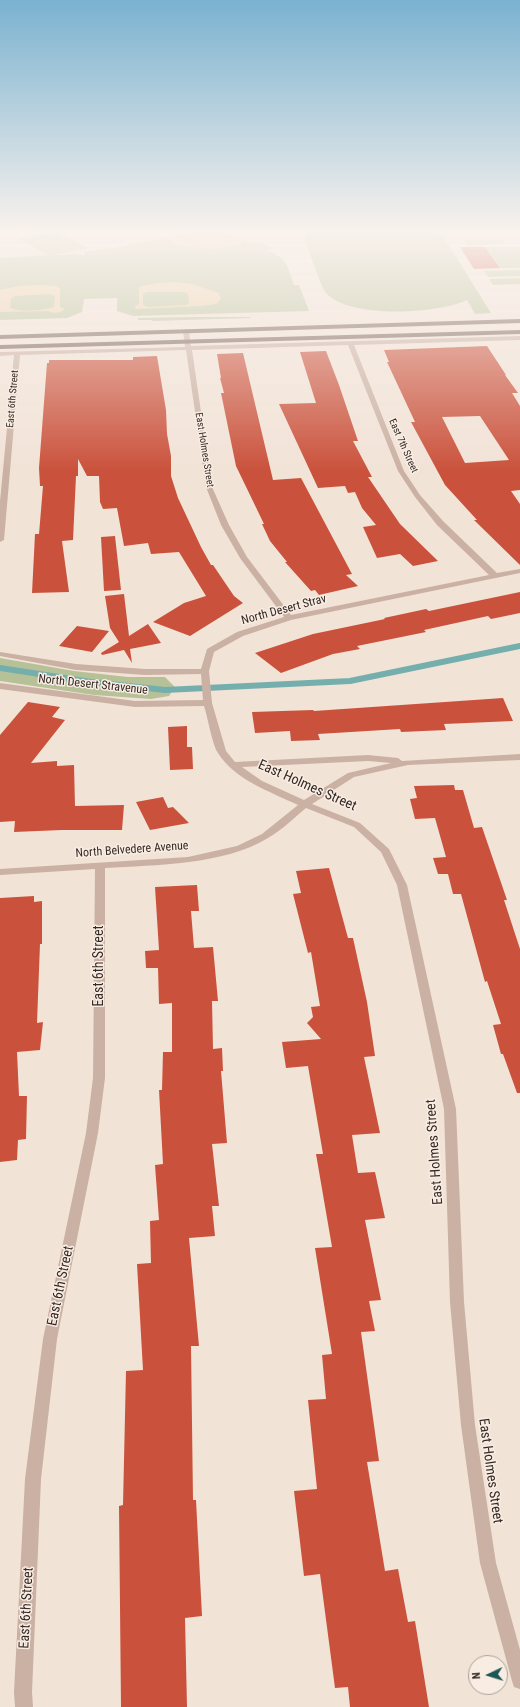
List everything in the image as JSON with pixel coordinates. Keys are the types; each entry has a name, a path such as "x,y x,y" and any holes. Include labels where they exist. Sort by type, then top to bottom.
{"main road":[{"path":"0,337 520,321"},
{"path":"0,347 187,345 520,332"}],"street":[{"name":"East Holmes Street","path":"186,331 209,487 225,525 244,558 289,618"},
{"path":"0,354 187,345 350,343 518,338 520,345"},
{"name":"East 7th Street","path":"350,343 401,471 417,496 440,523 495,576"},
{"name":"East 6th Street","path":"0,540 17,354"},
{"name":"North Desert Strav","path":"206,671 210,651 240,634 289,618 520,571"},
{"path":"0,654 76,667 145,672 206,671"},
{"name":"East Holmes Street","path":"206,671 208,703 222,752 233,765 259,783 357,825 385,851 402,885 450,1109 457,1302 468,1425 488,1563 520,1681"},
{"name":"North Desert Stravenue","path":"0,686 135,704 208,703"},
{"name":"North Belvedere Avenue","path":"233,765 368,758 408,762 520,757"},
{"name":"North Belvedere Avenue","path":"0,872 188,860 240,848 265,836 305,804 350,775 408,762"},
{"name":"East 6th Street","path":"24,1707 23,1692 33,1479 50,1339 92,1133 99,1078 100,866"}],"green space":[{"path":"0,312 82,312 67,318 0,320"},
{"path":"119,312 286,312 133,316"},
{"path":"474,312 490,312 491,313 475,314"},
{"path":"138,318 251,318 153,321 138,320"},
{"path":"0,658 74,671 128,677 165,677 175,687 169,696 151,699 94,695 0,681"}],"building":[{"path":"487,346 518,393 512,393 520,406 520,490 511,491 520,504 520,565 474,520 477,520 445,485 411,422 415,422 387,362 389,362 384,350","holes":["480,416 509,460 465,463 442,417"]},
{"path":"326,351 358,441 353,441 372,477 368,477 400,524 438,561 413,566 400,554 377,558 363,527 376,525 362,508 355,492 348,493 345,486 318,488 279,404 316,403 300,352"},
{"path":"243,353 273,480 301,478 352,574 346,575 358,586 319,595 315,590 311,591 285,562 287,562 270,541 262,524 264,524 236,466 221,393 224,393 220,378 217,354"},
{"path":"157,356 166,410 167,434 171,456 171,476 178,498 211,565 213,565 234,596 243,603 190,636 153,622 184,603 206,596 179,552 151,554 148,543 124,546 117,508 103,509 100,502 99,476 87,476 78,459 73,540 62,541 69,592 32,593 35,534 39,534 43,486 40,486 39,468 47,363 49,363 49,360 133,360 133,357"},
{"path":"115,536 121,590 104,591 101,537"},
{"path":"520,592 520,613 491,619 488,616 424,630 426,632 357,646 360,649 333,654 281,673 255,653 313,634 426,609 429,611"},
{"path":"124,594 129,636 148,624 161,643 130,649 132,663 124,650 102,655 101,653 119,642 110,628 105,596"},
{"path":"77,626 109,631 92,652 59,646"},
{"path":"503,698 513,721 444,724 446,730 401,732 400,729 318,734 320,740 291,741 290,731 255,733 252,712 314,711"},
{"path":"28,702 60,707 52,717 65,720 31,763 57,761 57,766 74,765 75,806 124,805 122,830 14,832 15,821 0,822 0,735"},
{"path":"187,726 187,747 192,747 193,769 170,770 168,727"},
{"path":"454,785 455,790 463,790 474,828 482,827 507,900 504,900 520,949 520,1093 517,1093 503,1054 501,1054 493,1025 501,1024 487,981 485,982 461,894 453,894 448,874 438,874 433,858 446,857 435,818 415,819 410,799 417,798 414,786"},
{"path":"163,797 168,808 173,807 189,823 150,830 136,802"},
{"path":"329,868 348,938 353,938 367,1002 375,1056 364,1057 380,1133 352,1135 358,1173 375,1172 385,1218 365,1220 381,1300 369,1301 375,1331 361,1332 379,1461 367,1462 385,1571 398,1569 408,1622 415,1621 429,1707 350,1707 348,1687 335,1688 320,1574 304,1576 294,1491 317,1489 308,1400 326,1399 322,1355 332,1354 315,1248 332,1247 316,1154 323,1154 308,1066 286,1068 282,1042 321,1039 307,1023 313,1017 311,1007 320,1006 311,952 308,953 293,894 301,893 296,871"},
{"path":"197,885 199,911 191,911 194,948 213,947 218,1001 212,1001 213,1049 222,1048 223,1071 221,1071 227,1143 212,1144 219,1206 212,1206 215,1236 189,1238 199,1346 191,1346 193,1500 196,1500 202,1616 185,1618 187,1707 121,1707 119,1506 123,1505 126,1371 143,1370 137,1264 151,1263 150,1221 159,1220 155,1165 163,1164 159,1090 162,1090 163,1052 172,1052 172,1003 159,1004 158,968 146,968 145,951 159,950 155,887"},
{"path":"34,896 34,902 42,901 42,944 40,944 37,1023 43,1022 40,1050 17,1052 19,1096 27,1096 26,1139 18,1140 17,1160 0,1162 0,898"}],"waterway":[{"path":"0,668 91,682 165,690 350,681 520,646"}]}
